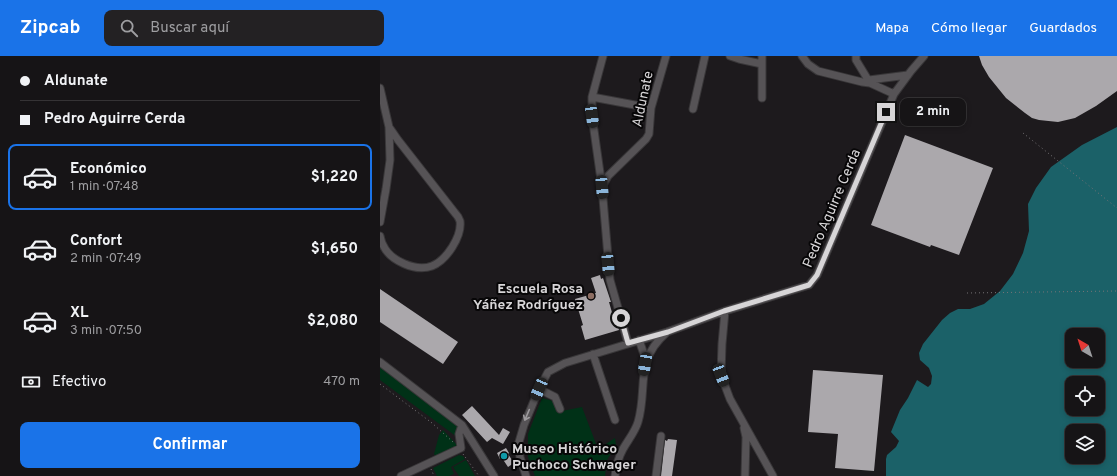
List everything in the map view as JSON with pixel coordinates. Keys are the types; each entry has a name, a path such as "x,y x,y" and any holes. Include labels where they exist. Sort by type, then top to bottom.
{"street":[{"path":"604,56 592,97 592,116 602,187 610,280 628,343"},
{"name":"Aldunate","path":"602,187 608,176 646,139 649,134 651,108 666,56"},
{"path":"693,109 705,56"},
{"path":"730,56 762,64"},
{"path":"762,56 762,98"},
{"path":"802,56 808,64 818,71 855,80 869,81 908,75"},
{"path":"856,56 856,60 869,81 894,94"},
{"name":"Pedro Aguirre Cerda","path":"526,476 520,458 519,442 524,425 548,372 564,363 668,332 724,311 809,285 817,275 894,94 924,56"},
{"path":"380,88 389,127 390,160 380,222"},
{"path":"592,97 651,108"},
{"path":"380,236 383,245 390,255 402,264 420,267 432,266 443,259 451,249 458,234 460,220 389,127"},
{"path":"724,311 721,375 730,399 773,476"},
{"path":"615,476 620,455 638,422 646,360 657,342 668,332"},
{"path":"639,340 646,360"},
{"path":"594,354 615,420"},
{"path":"380,362 462,424 494,476"},
{"path":"539,389 555,398 560,409"},
{"path":"742,420 746,436 745,476"},
{"path":"401,476 461,448 459,434 462,424"},
{"path":"656,476 661,436"}],"path":[{"path":"1023,133 1117,208"},
{"path":"967,294 1117,291"},
{"path":"380,384 452,440 478,476"}],"green space":[{"path":"380,366 460,426 457,437 380,380"},
{"path":"542,398 553,401 557,412 582,407 598,449 615,438 616,445 607,460 605,476 535,476 528,457 528,434"},
{"path":"443,430 459,447 437,458 434,454 439,435"},
{"path":"459,455 463,456 465,459 451,467 454,474 449,476 437,476 433,468"},
{"path":"466,460 475,476 459,476 453,467"}],"water":[{"path":"1117,127 1117,476 886,476 887,455 896,447 899,441 891,432 900,410 917,380 928,387 931,384 932,376 929,368 920,360 919,353 923,344 942,320 950,313 958,309 970,309 984,304 1000,291 1013,274 1023,253 1029,231 1028,204 1036,188 1051,167 1082,145"}],"building":[{"path":"979,56 1117,56 1117,91 1096,106 1075,118 1058,122 1039,120 1032,118 1006,98 989,77"},
{"path":"905,135 993,168 959,255 931,245 930,247 871,225"},
{"path":"600,275 601,279 603,278 611,302 609,302 613,316 615,316 619,330 585,340 581,326 583,325 575,299 596,293 591,278"},
{"path":"380,289 458,342 443,364 380,322"},
{"path":"813,370 883,375 874,471 835,468 838,434 808,432"},
{"path":"472,406 499,435 503,428 510,432 503,444 492,438 487,442 462,415"},
{"path":"668,439 677,440 672,476 661,476 665,440 667,441"},
{"name":"Museo Histórico Puchoco Schwager","path":"506,448 514,463 508,467 502,458 500,459 497,453"}],"place":[{"name":"Escuela Rosa Yáñez Rodríguez","path":"591,296"},
{"name":"Museo Histórico Puchoco Schwager","path":"504,456"}],"route":[{"path":"621,318 628,343 668,332 724,311 809,285 817,275 886,112"}]}
